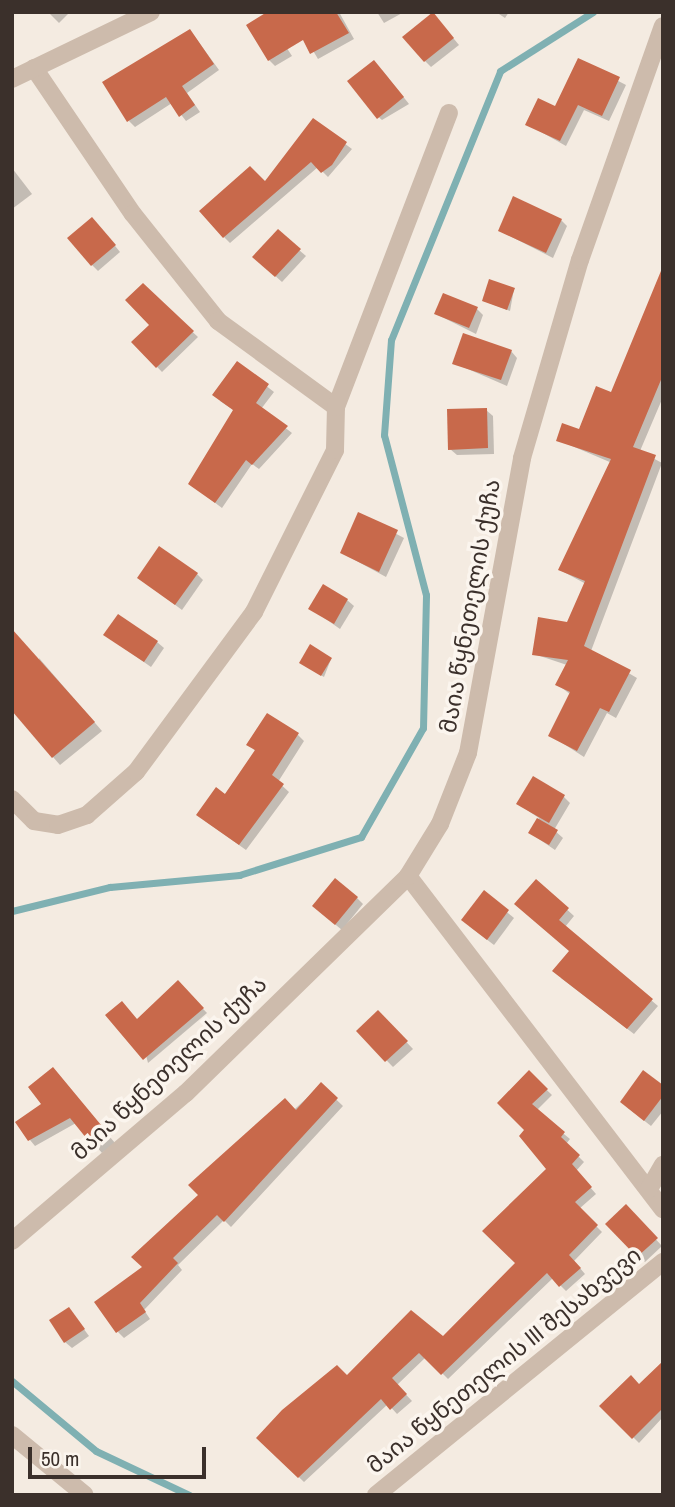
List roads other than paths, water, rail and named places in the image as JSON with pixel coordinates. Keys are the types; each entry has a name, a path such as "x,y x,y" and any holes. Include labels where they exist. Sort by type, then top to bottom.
{"street":[{"path":"12,79 151,12"},
{"name":"მაია წყნეთელის ქუჩა","path":"12,1241 186,1093 408,876 439,824 468,753 522,458 580,260 663,26"},
{"path":"34,68 133,214 218,321 336,407"},
{"path":"12,799 34,821 58,825 87,815 136,772 254,612 335,450 336,407 449,113"},
{"path":"408,876 663,1210"},
{"path":"649,1189 663,1165"},
{"name":"მაია წყნეთელის III შესახვევი","path":"376,1495 663,1262"},
{"path":"12,1435 85,1495"}],"waterway":[{"path":"12,911 110,887 239,875 361,837 423,728 426,595 384,435 391,340 500,71 593,12"},
{"path":"12,1381 96,1451 189,1495"}]}
